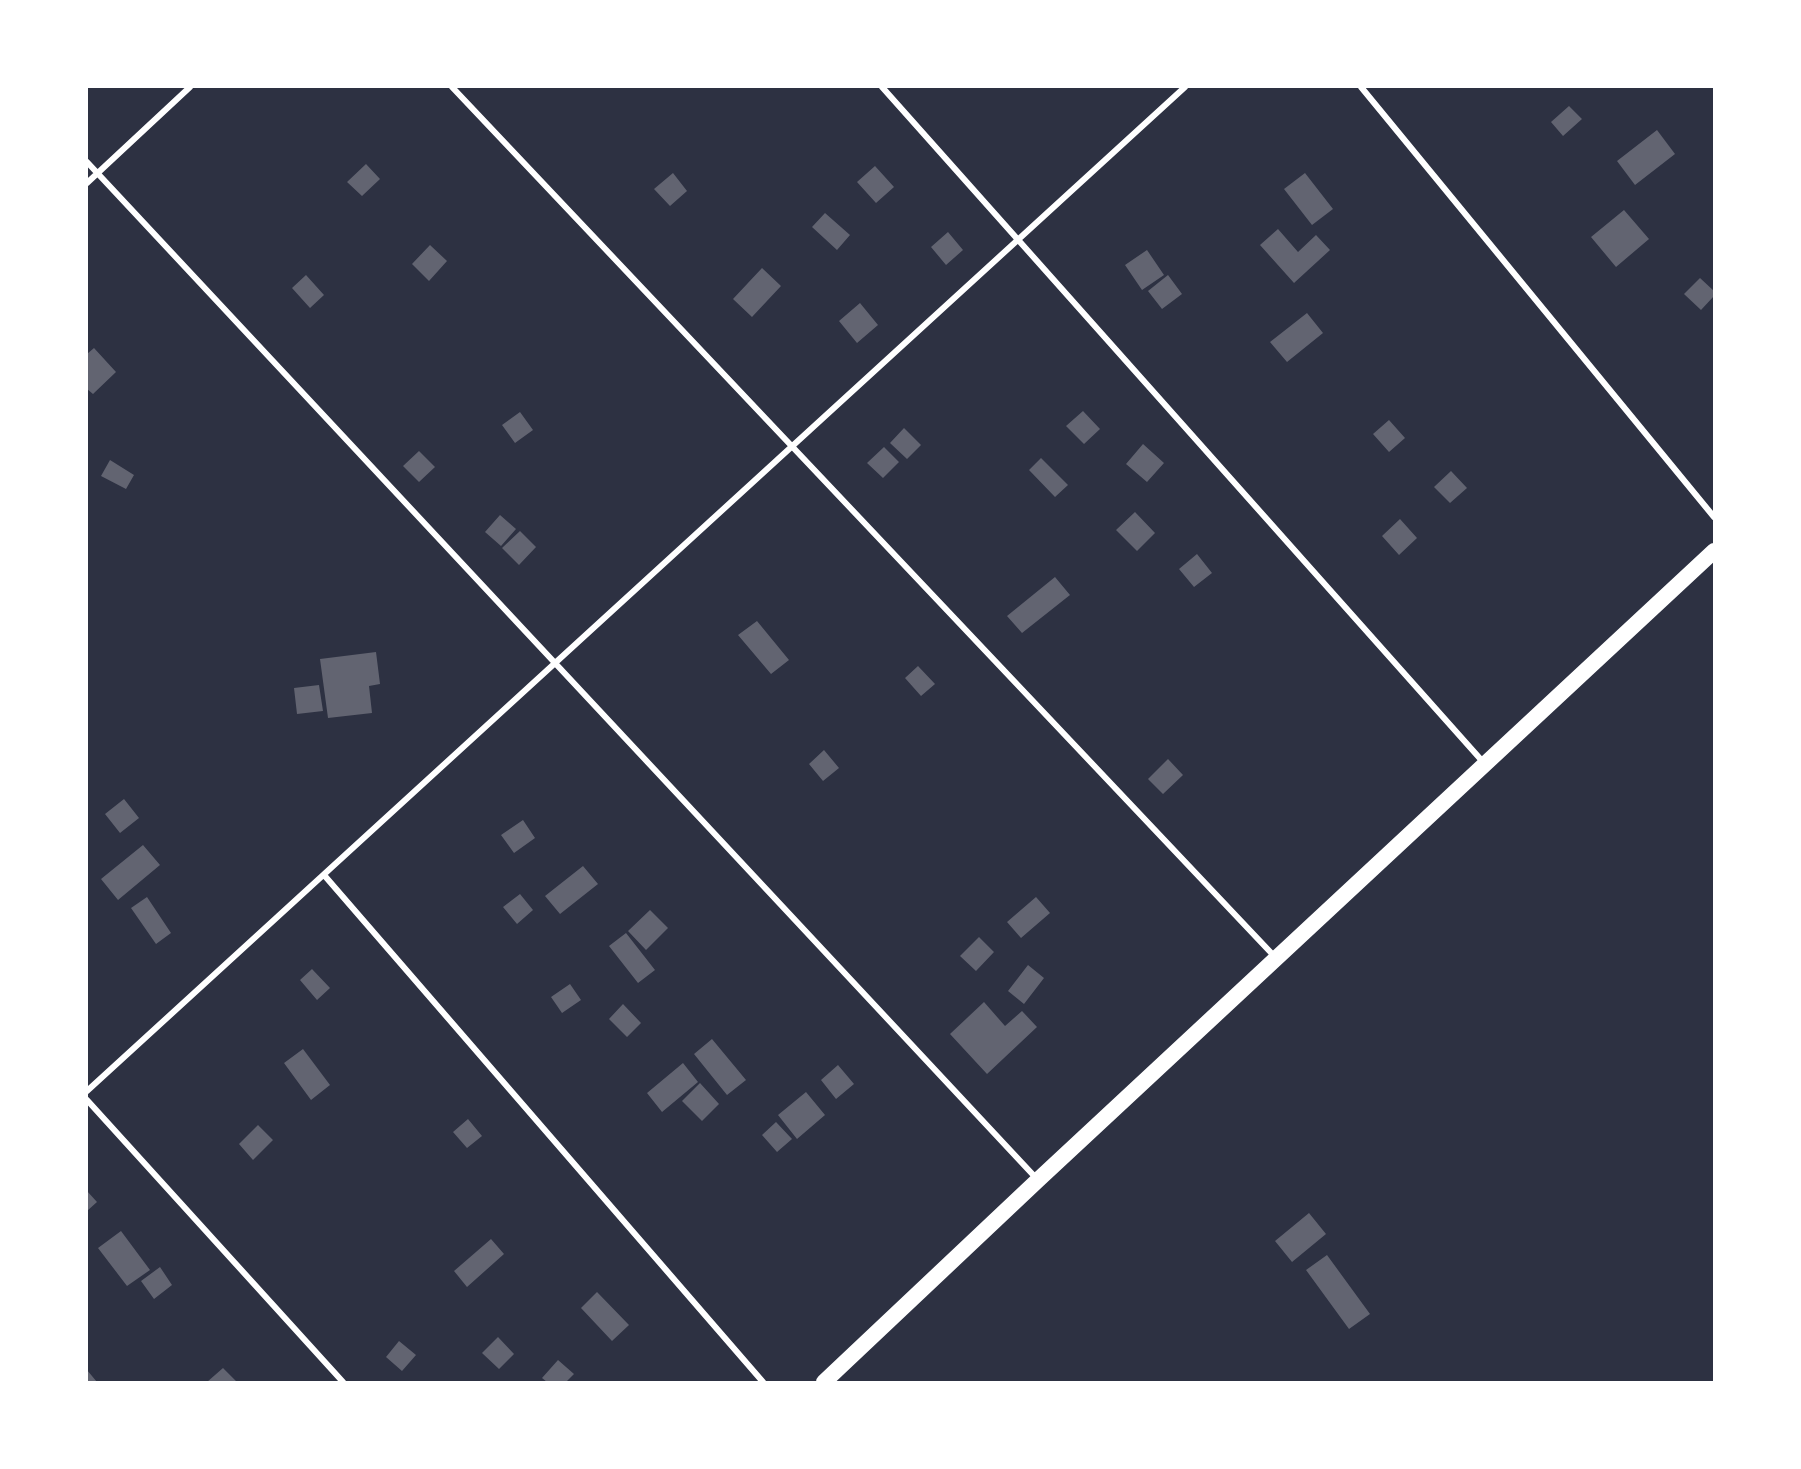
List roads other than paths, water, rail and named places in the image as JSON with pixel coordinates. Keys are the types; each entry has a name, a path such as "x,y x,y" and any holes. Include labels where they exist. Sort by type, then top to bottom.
{"highway":[{"path":"824,1382 1714,551"}],"street":[{"path":"87,183 190,87"},
{"path":"452,87 1276,958"},
{"path":"882,87 1485,764"},
{"path":"87,1091 1185,87"},
{"path":"1361,87 1714,517"},
{"path":"87,162 1038,1180"},
{"path":"324,874 763,1382"},
{"path":"87,1100 343,1382"}]}
